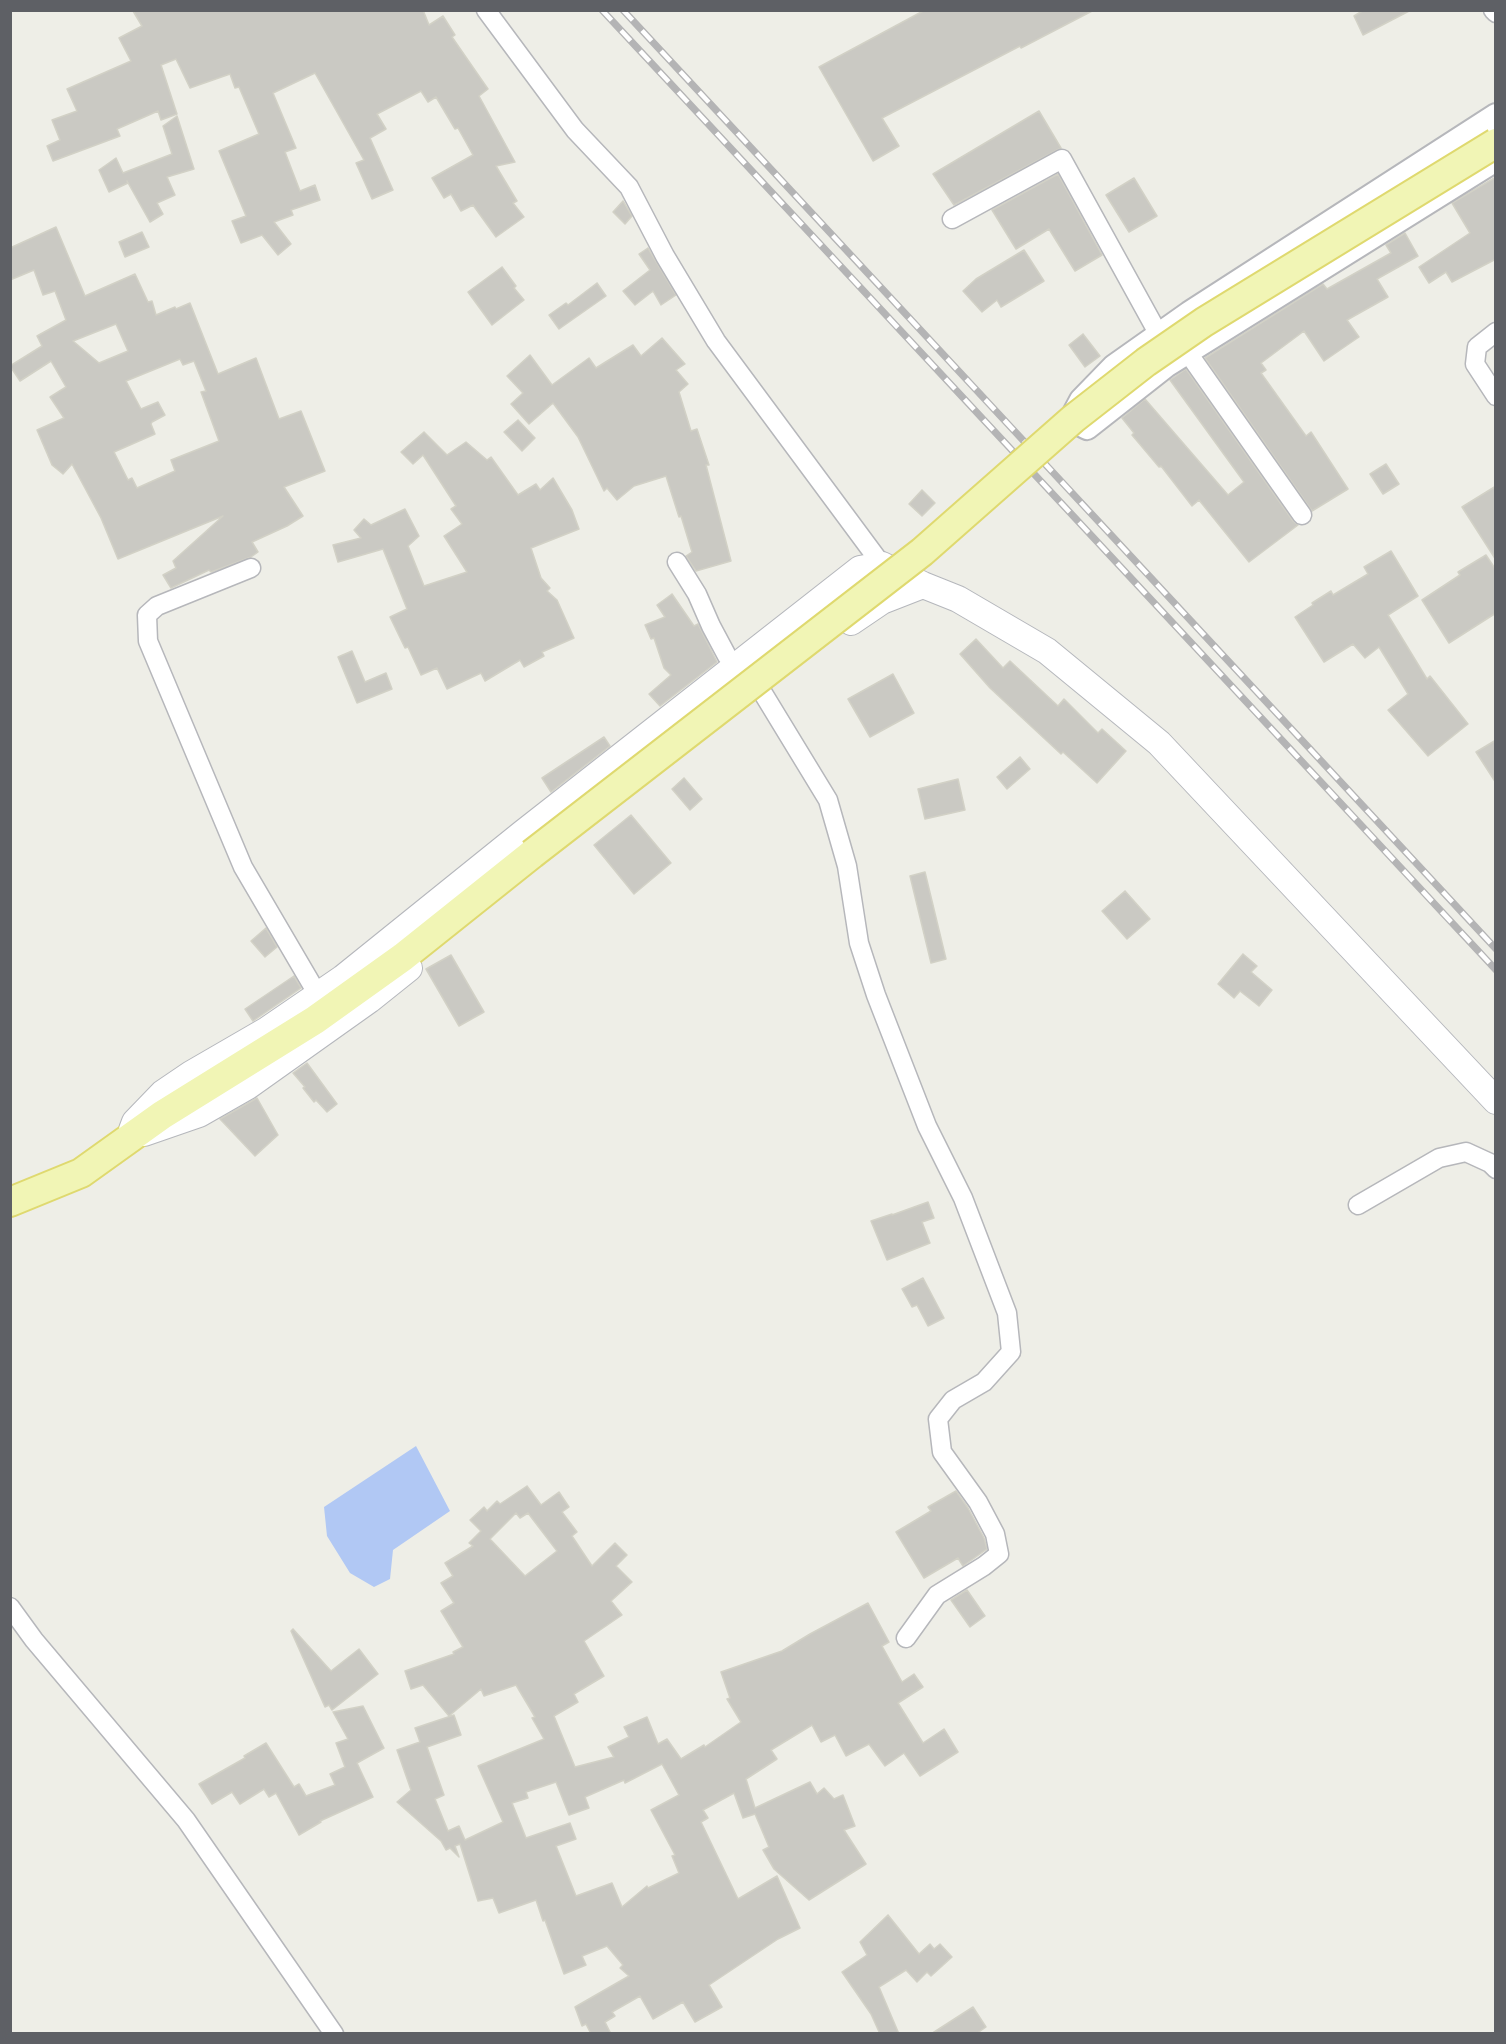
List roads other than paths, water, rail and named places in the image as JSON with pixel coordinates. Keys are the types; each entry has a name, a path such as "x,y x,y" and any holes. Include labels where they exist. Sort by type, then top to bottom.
{"main road":[{"path":"10,1202 81,1173 162,1115 315,1020 403,957 532,854 922,552 1073,419 1146,362 1204,322 1496,143"},
{"path":"130,1137 135,1122 163,1093 267,1030 343,978 523,833 860,569 882,565 922,585 958,599 1047,651 1159,743 1496,1101"},
{"path":"130,1137 161,1129 199,1114 248,1086 378,992 817,646 882,601 922,585"}],"street":[{"path":"486,10 575,130 629,187 665,256 716,341 882,565"},
{"path":"1496,115 1114,366 1093,386 1076,408 1073,416 1079,424 1087,428 1166,366 1496,160"},
{"path":"952,219 1062,159 1164,331 1188,352 1302,515"},
{"path":"1496,332 1477,347 1475,364 1496,396"},
{"path":"677,562 697,594 728,656 761,690 828,800 847,866 859,943 876,995 927,1126 963,1198 1007,1313 1011,1352 984,1382 953,1400 938,1419 942,1452 978,1502 995,1534 999,1554 937,1595 906,1638"},
{"path":"251,568 157,606 147,615 148,641 243,867 318,995"},
{"path":"1358,1205 1439,1158 1466,1152 1490,1163 1496,1169"},
{"path":"10,1607 34,1640 186,1820 334,2034"}],"water":[{"path":"416,1446 450,1511 393,1550 390,1579 374,1587 350,1573 327,1536 324,1507"}],"railway":[{"path":"602,10 1496,970"},
{"path":"623,10 1496,949"}]}
